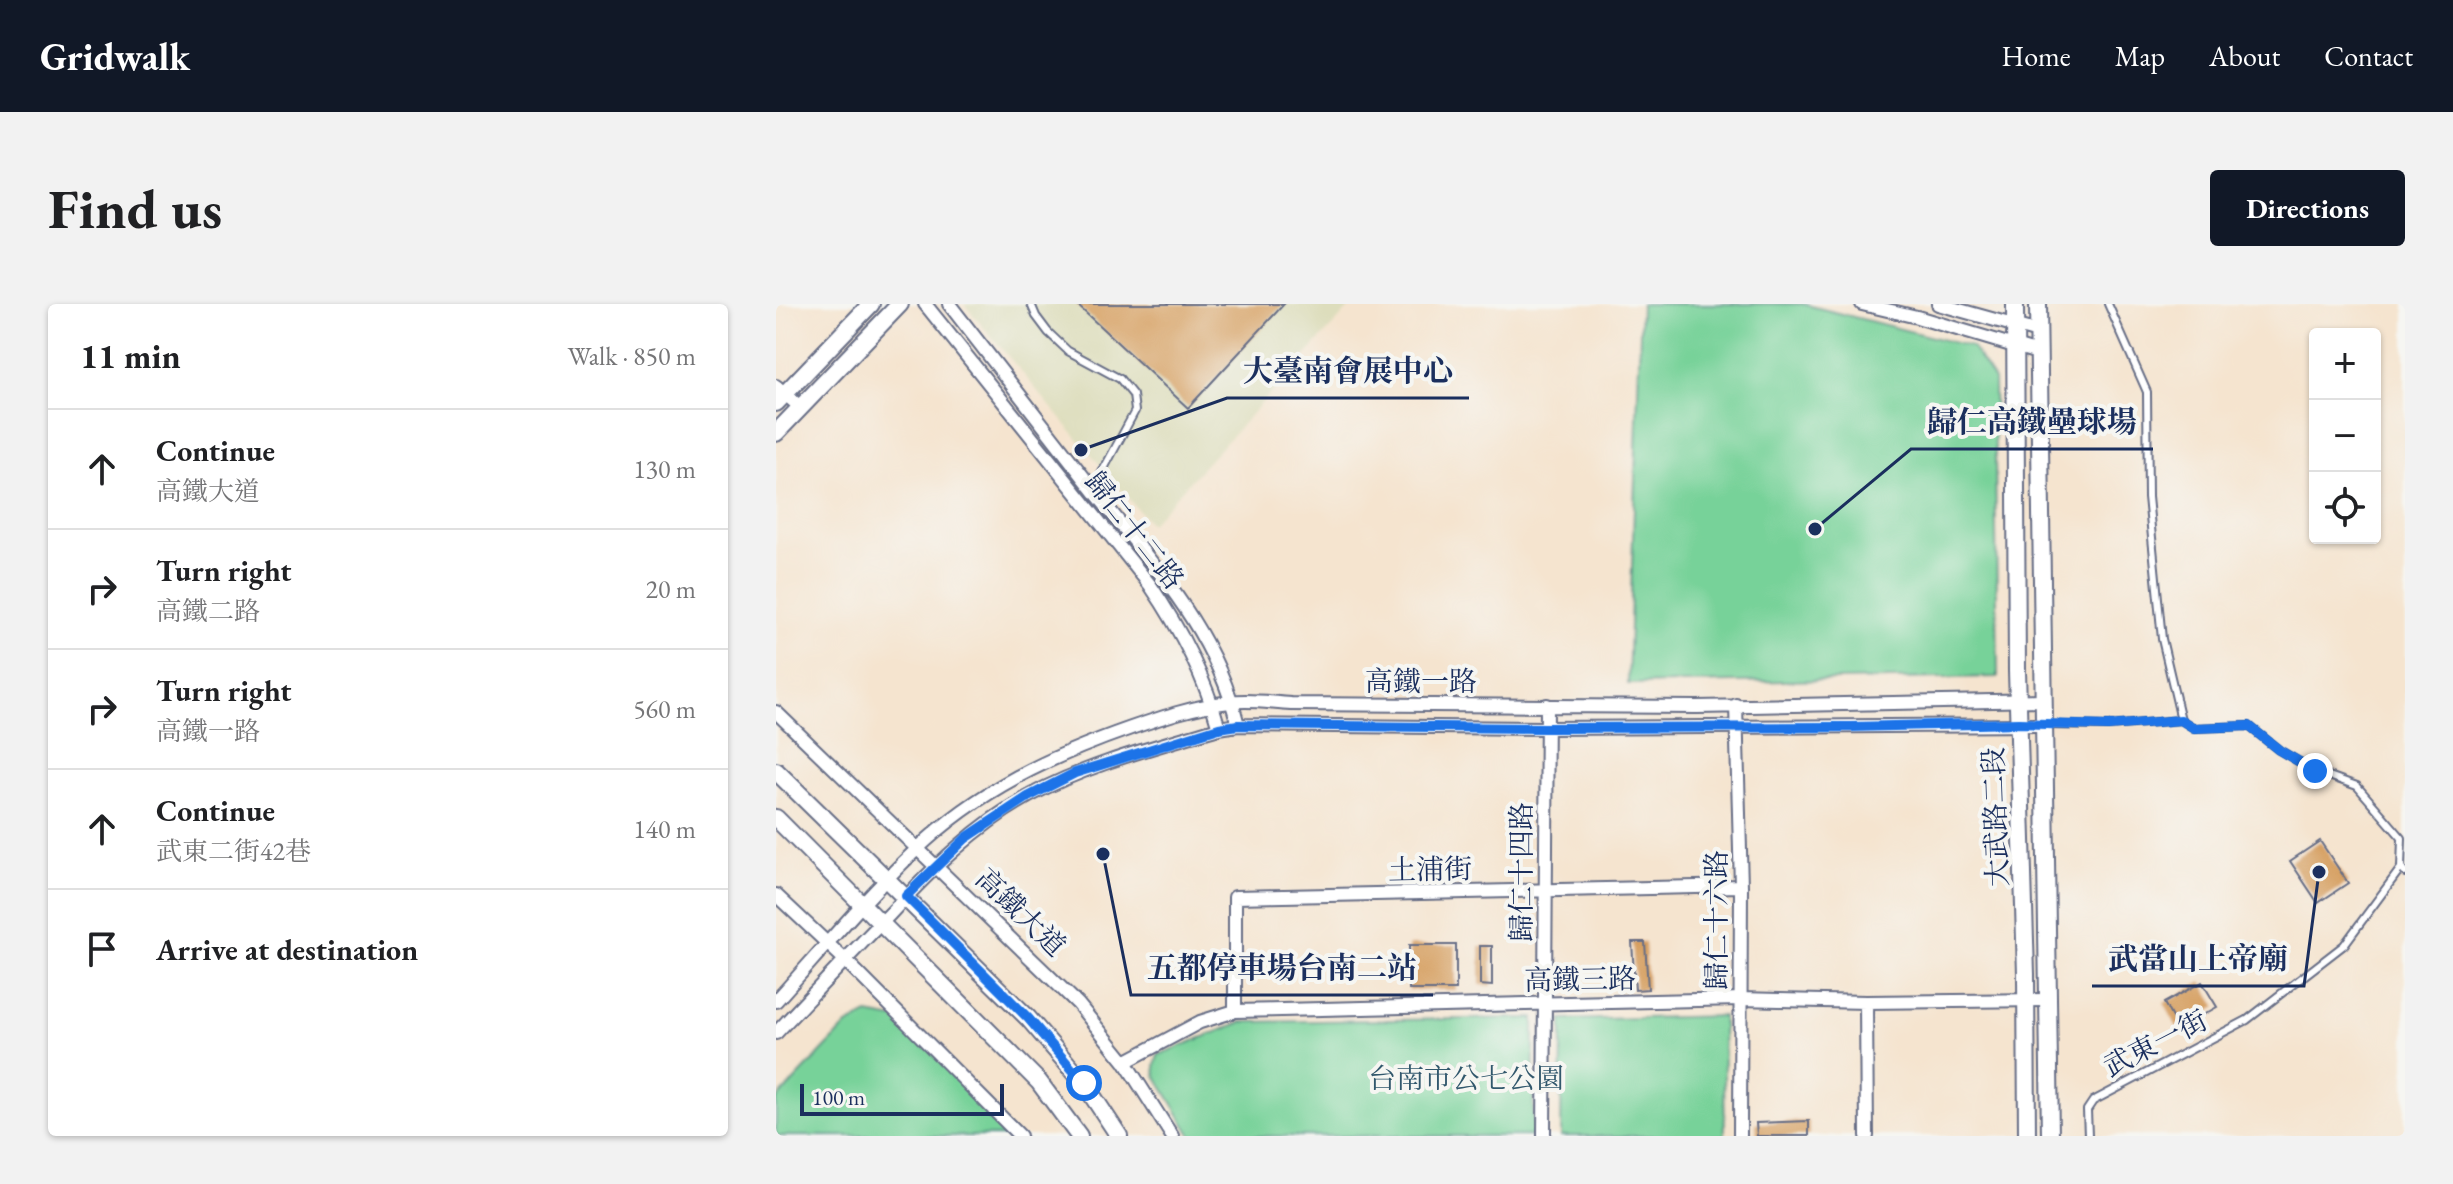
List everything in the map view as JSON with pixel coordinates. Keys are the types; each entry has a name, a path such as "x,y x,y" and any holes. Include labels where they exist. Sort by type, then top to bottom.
{"street":[{"path":"794,412 778,397 871,304"},
{"path":"776,433 900,304"},
{"name":"歸仁十二路","path":"925,304 1150,585 1187,643 1213,705 1219,728"},
{"name":"歸仁十二路","path":"949,304 1183,602 1216,661 1238,725"},
{"path":"1862,304 2015,344 2038,353"},
{"path":"1938,304 2038,332"},
{"name":"大武路二段","path":"2015,304 2018,700 2027,1136"},
{"name":"大武路二段","path":"2038,304 2050,1136"},
{"name":"高鐵一路","path":"776,1001 887,879 950,820 1031,767 1084,744 1166,716 1232,701 1697,707 2042,700"},
{"name":"歸仁十四路","path":"1544,1136 1547,705"},
{"name":"歸仁十六路","path":"1736,705 1741,886 1740,1136"},
{"name":"高鐵大道","path":"776,712 1057,982 1097,1025 1125,1062 1172,1136"},
{"name":"高鐵一路","path":"776,1033 906,896 966,838 1028,797 1075,773 1219,728 1238,725 1546,728 2043,725"},
{"path":"776,771 906,896 1055,1048 1084,1083 1119,1136"},
{"path":"776,818 1039,1082 1079,1136"},
{"name":"土浦街","path":"1235,1011 1235,897 1741,886"},
{"path":"776,895 845,960 1013,1133"},
{"name":"高鐵三路","path":"1125,1062 1200,1022 1235,1011 1740,999 1866,1002 2048,1000"},
{"path":"1866,1002 1867,1136"}],"lane":[{"path":"1031,304 1048,332 1068,351 1120,379 1133,395 1135,411 1093,489"},
{"path":"2108,304 2147,392 2148,497 2162,639 2181,720"},
{"path":"2043,725 2108,726 2181,720 2194,728 2249,726 2279,750 2315,771 2357,786 2402,838 2403,870"},
{"name":"武東一街","path":"2088,1136 2087,1110 2093,1101 2247,1020 2344,945 2403,870"}],"shaded area":[{"path":"964,304 1353,304 1150,524"}],"green space":[{"path":"1641,304 1803,304 1972,347 1994,380 1998,677 1628,684"},
{"path":"868,1014 906,1021 1011,1132 1007,1136 776,1136 776,1100 847,1025"},
{"path":"1723,1016 1725,1136 1561,1136 1562,1020"},
{"name":"台南市公七公園","path":"1534,1018 1533,1136 1192,1136 1156,1076 1158,1055 1242,1022"}],"building":[{"path":"1076,304 1284,304 1188,408"},
{"path":"2320,841 2348,883 2318,903 2290,861"},
{"path":"1632,942 1645,942 1648,989 1635,990"},
{"path":"1409,945 1456,945 1456,990 1409,990"},
{"path":"1480,946 1492,946 1492,986 1480,985"},
{"path":"2202,982 2217,1007 2178,1029 2164,1003"},
{"path":"1809,1121 1809,1136 1757,1136 1756,1123"}],"place":[{"name":"大臺南會展中心","path":"1081,450"},
{"name":"歸仁高鐵壘球場","path":"1815,529"},
{"name":"五都停車場台南二站","path":"1103,854"},
{"name":"武當山上帝廟","path":"2319,872"}],"route":[{"path":"1084,1083 1028,1018 906,896 966,838 1028,797 1075,773 1219,728 1238,725 1852,727 2019,723 2108,726 2181,720 2194,728 2249,726 2279,750 2315,771"}]}
